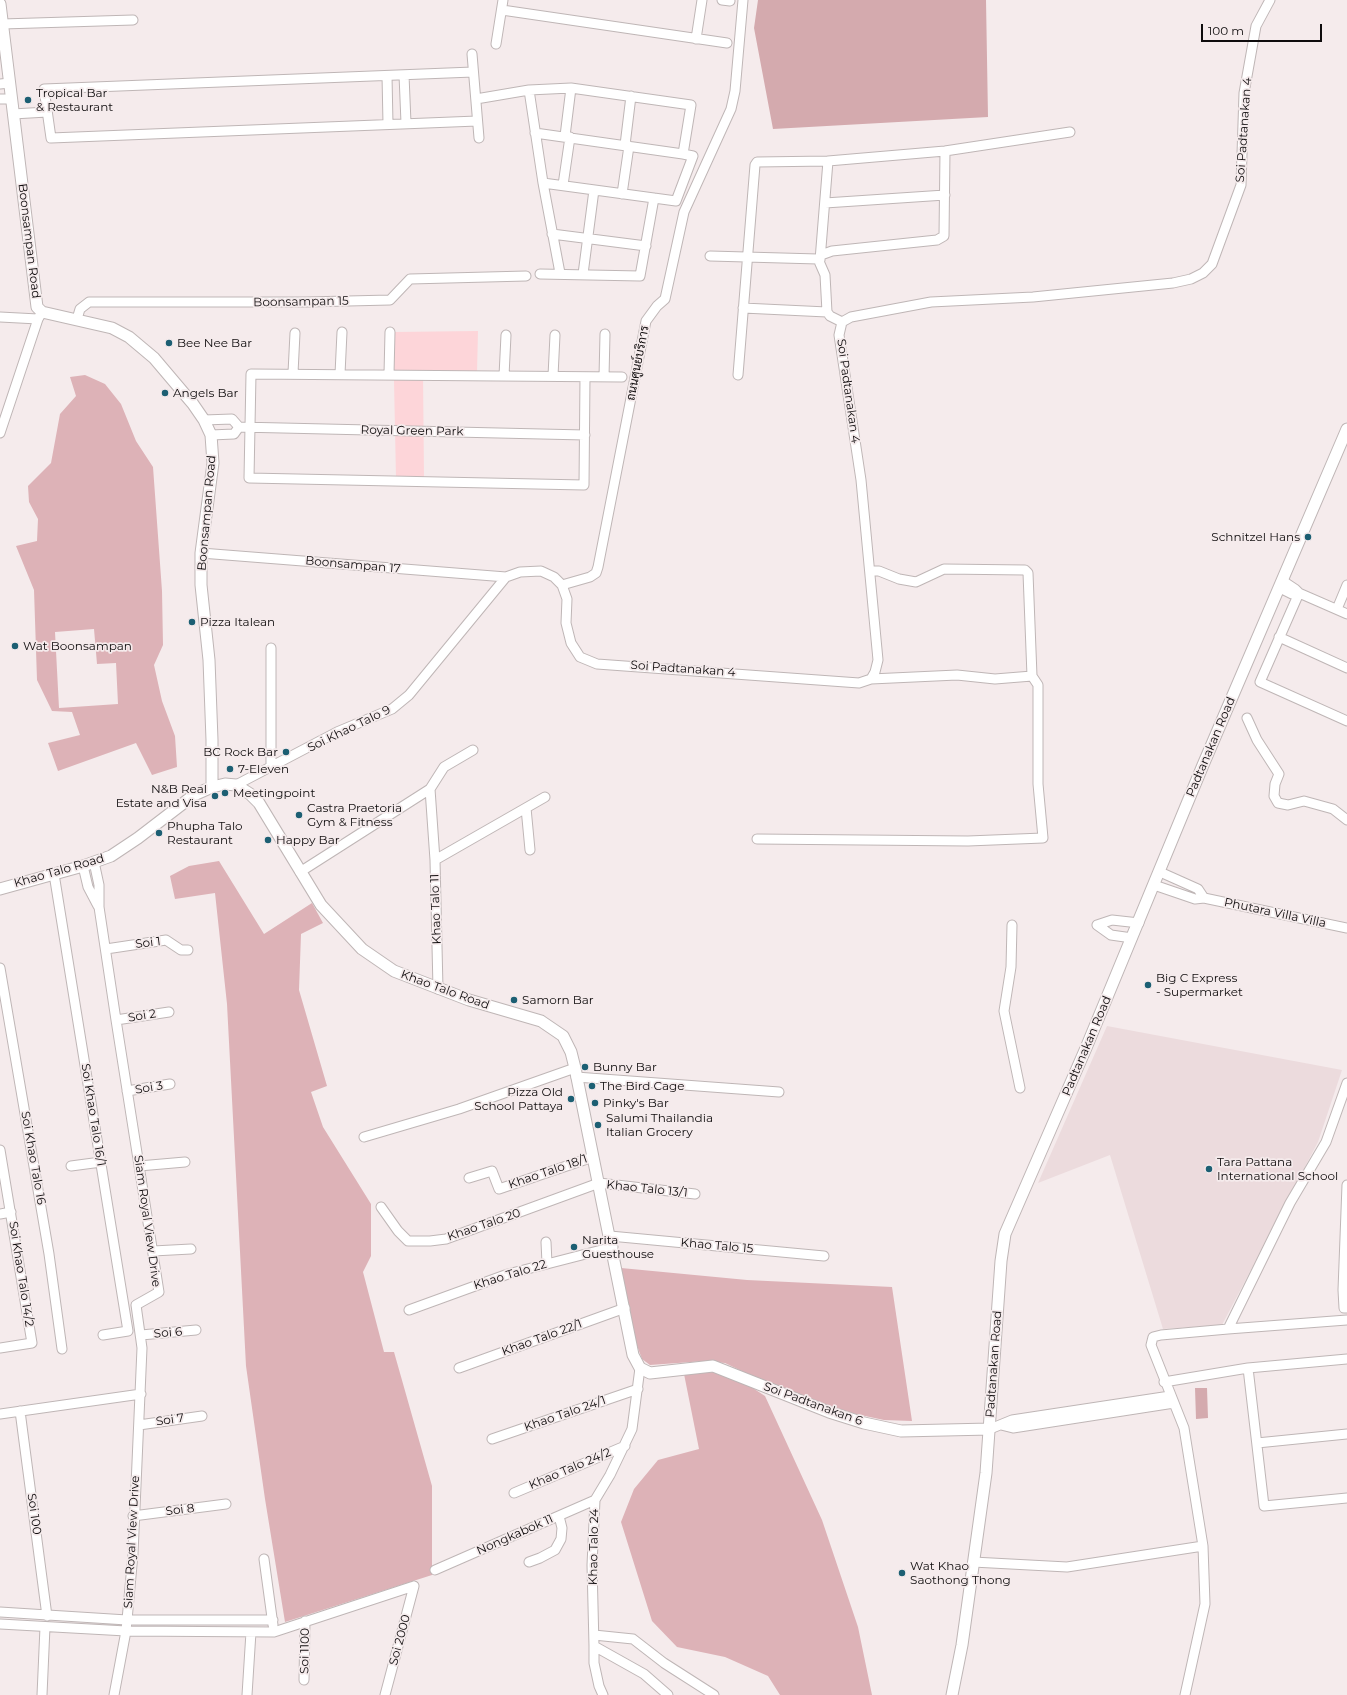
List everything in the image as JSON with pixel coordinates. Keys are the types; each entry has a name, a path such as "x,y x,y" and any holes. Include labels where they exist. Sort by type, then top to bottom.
{"street":[{"path":"496,44 503,0"},
{"path":"696,39 702,0"},
{"name":"ถนนศูนย์บริการ","path":"562,585 586,579 596,573 598,567 646,321 657,306 665,299 684,212 731,109 743,0"},
{"name":"Soi Padtanakan 4","path":"562,585 567,599 566,623 571,643 580,657 597,664 859,683 871,678 875,672 878,660 861,480 840,335 842,322 851,317 931,302 1033,297 1173,283 1192,279 1203,273 1212,264 1241,185 1244,93 1256,26 1270,0"},
{"name":"Boonsampan Road","path":"0,4 5,99 13,114 35,298 40,316 77,319 112,328 129,337 154,358 193,404 204,420 210,435 213,463 201,553 201,585 209,660 212,787"},
{"path":"502,10 727,43"},
{"path":"2,24 133,20"},
{"path":"472,54 479,138"},
{"path":"473,72 44,89 51,138 477,121"},
{"path":"404,75 406,123"},
{"path":"387,76 388,124"},
{"path":"476,98 529,90 571,88 691,105 683,154"},
{"path":"563,186 571,88"},
{"path":"529,90 543,182 560,273"},
{"path":"622,194 630,96"},
{"path":"13,114 47,112"},
{"path":"738,375 756,162 828,161 946,151 1070,132"},
{"path":"535,133 568,136 693,156 676,201 543,182"},
{"path":"710,256 821,258 832,251 941,238 945,231 946,151"},
{"path":"828,161 821,258 827,312 830,316 842,322"},
{"path":"583,274 594,190"},
{"path":"825,203 945,195"},
{"path":"540,274 560,273 640,276 654,198"},
{"path":"552,234 646,246"},
{"name":"Boonsampan 15","path":"77,319 80,309 89,302 306,302 390,300 410,279 526,276"},
{"path":"743,308 827,312"},
{"path":"0,317 40,316 0,434"},
{"path":"340,374 342,332"},
{"path":"389,374 390,332"},
{"path":"293,373 295,333"},
{"path":"604,377 605,334"},
{"path":"504,376 506,335"},
{"path":"553,376 555,335"},
{"path":"584,377 584,485 249,478 251,374 293,373 622,377"},
{"name":"Royal Green Park","path":"204,420 232,419 239,427 585,434"},
{"name":"Royal Green Park","path":"210,435 234,434 239,427"},
{"name":"Padtanakan Road","path":"952,1695 962,1645 986,1473 1001,1261 1006,1234 1084,1055 1206,758 1347,429"},
{"name":"Boonsampan 17","path":"201,553 506,577"},
{"path":"758,839 968,841 1043,838 1038,784 1038,684 1032,676 1028,573 1025,570 944,569 916,582 899,579 875,570 870,571"},
{"path":"506,577 520,572 541,571 554,577 562,585"},
{"name":"Soi Khao Talo 9","path":"236,785 337,732 392,709 409,695 506,577"},
{"path":"1281,585 1292,594 1299,593 1347,614"},
{"path":"1337,610 1347,586"},
{"path":"1299,593 1260,682 1347,721"},
{"path":"1279,637 1347,668"},
{"path":"271,648 271,766"},
{"path":"871,678 957,675 995,679 1032,676"},
{"path":"1247,718 1257,740 1279,774 1275,784 1274,796 1278,803 1288,805 1304,801 1334,809 1347,820"},
{"path":"300,872 430,789 444,767 473,750"},
{"name":"Khao Talo Road","path":"0,889 83,866 111,856 138,838 194,795 212,787 225,784 236,785 250,794 259,803 300,872 322,905 362,949 394,971 438,989 541,1021 562,1036 571,1052 576,1073 613,1247 633,1355 640,1368"},
{"path":"430,789 435,860"},
{"name":"Khao Talo 11","path":"438,989 435,860 545,797"},
{"path":"526,808 530,850"},
{"path":"94,862 99,885 99,907"},
{"path":"83,866 88,887 99,907"},
{"name":"Phutara Villa Villa","path":"1160,872 1198,889 1204,898"},
{"name":"Soi Khao Talo 16/1","path":"54,874 128,1331 103,1335"},
{"name":"Phutara Villa Villa","path":"1154,885 1195,899 1204,898 1347,928"},
{"name":"Siam Royal View Drive","path":"99,907 159,1292 136,1305 141,1335 141,1394 133,1516 133,1554 126,1631 114,1695"},
{"path":"1132,938 1111,935 1097,925 1112,920 1139,922"},
{"path":"1012,925 1011,967 1004,1011 1020,1088"},
{"name":"Soi 1","path":"106,949 166,940 181,950 188,950"},
{"name":"Soi Khao Talo 16","path":"0,968 49,1254 62,1349"},
{"name":"Soi 2","path":"116,1020 169,1012"},
{"path":"364,1137 576,1073 779,1092"},
{"path":"1228,1329 1290,1203 1326,1142 1347,1083"},
{"name":"Soi 3","path":"127,1091 170,1084"},
{"name":"Soi Khao Talo 14/2","path":"0,1154 32,1343 0,1348"},
{"name":"Khao Talo 18/1","path":"469,1178 492,1171 499,1189 593,1157"},
{"path":"71,1166 101,1162"},
{"path":"139,1166 185,1162"},
{"name":"Khao Talo 13/1","path":"599,1183 695,1194"},
{"name":"Khao Talo 20","path":"381,1207 398,1231 408,1241 430,1241 446,1239 599,1183"},
{"path":"1347,1185 1343,1290 1344,1308 1347,1308"},
{"path":"0,1214 11,1212"},
{"name":"Khao Talo 15","path":"610,1236 824,1256"},
{"path":"546,1242 548,1263"},
{"name":"Khao Talo 22","path":"409,1310 508,1274 613,1247"},
{"path":"153,1251 191,1249"},
{"name":"Khao Talo 22/1","path":"459,1368 625,1308"},
{"path":"1185,1695 1205,1604 1203,1546 1184,1428 1164,1382 1151,1345 1153,1337 1228,1329 1347,1320"},
{"name":"Soi 6","path":"141,1335 196,1330"},
{"path":"1164,1382 1248,1368 1347,1359"},
{"name":"Soi Padtanakan 6","path":"640,1368 650,1373 712,1366 829,1412 864,1423 901,1431 990,1429"},
{"name":"Khao Talo 24","path":"604,1695 599,1686 594,1663 592,1565 595,1500 625,1446 632,1429 640,1368"},
{"path":"1248,1368 1264,1506 1347,1498"},
{"name":"Khao Talo 24/1","path":"492,1439 638,1389"},
{"path":"0,1414 141,1394"},
{"path":"990,1429 1012,1420 1172,1400"},
{"name":"Soi 100","path":"20,1411 47,1616"},
{"name":"Soi 7","path":"139,1425 202,1416"},
{"path":"1257,1443 1347,1434"},
{"name":"Khao Talo 24/2","path":"514,1493 625,1446"},
{"name":"Nongkabok 11","path":"435,1570 595,1500"},
{"name":"Soi 8","path":"133,1516 226,1504"},
{"path":"529,1562 556,1550 561,1539 562,1528 559,1516"},
{"path":"973,1562 1067,1567 1203,1546"},
{"path":"264,1559 274,1632"},
{"name":"Soi 2000","path":"305,1622 414,1586 385,1695"},
{"path":"0,1612 127,1620 273,1620"},
{"path":"0,1624 126,1631 274,1632 305,1622"},
{"name":"Soi 1100","path":"304,1680 305,1622"},
{"path":"42,1695 45,1627"},
{"path":"247,1695 251,1632"},
{"path":"594,1635 633,1639 664,1663 714,1695"},
{"path":"594,1646 644,1674 668,1695"}],"shaded area":[{"path":"758,0 986,0 988,117 773,129 754,28"},
{"path":"478,331 477,373 423,373 424,478 396,478 393,332"},
{"path":"85,375 105,384 121,404 136,441 153,467 162,591 163,645 154,665 162,701 175,736 177,767 152,775 136,743 58,771 48,743 80,735 72,712 52,711 37,680 34,590 16,546 37,541 38,519 29,502 28,486 51,463 60,414 76,396 70,377","holes":["94,629 97,664 116,663 118,704 59,708 55,632"]},
{"path":"219,861 264,934 312,903 323,923 301,934 299,990 327,1086 311,1092 323,1127 371,1204 371,1256 363,1272 384,1352 394,1352 432,1486 432,1575 285,1622 265,1499 246,1366 227,1004 215,893 175,899 170,876 189,866"},
{"name":"Tara Pattana International School","path":"1107,1026 1342,1070 1318,1142 1222,1325 1163,1329 1110,1155 1038,1183"},
{"path":"621,1268 747,1280 892,1287 912,1421 884,1420 851,1413 773,1386 725,1363 705,1361 650,1365 642,1359 636,1343"},
{"path":"714,1372 745,1383 765,1396 822,1520 858,1627 872,1695 780,1695 768,1676 725,1657 677,1647 652,1621 621,1522 634,1489 658,1460 699,1449 684,1374"},
{"path":"1195,1388 1207,1388 1208,1418 1196,1419"}],"place":[{"name":"Tropical Bar & Restaurant","path":"28,100"},
{"name":"Bee Nee Bar","path":"169,343"},
{"name":"Angels Bar","path":"165,393"},
{"name":"Schnitzel Hans","path":"1308,537"},
{"name":"Pizza Italean","path":"192,622"},
{"name":"Wat Boonsampan","path":"15,646"},
{"name":"BC Rock Bar","path":"286,752"},
{"name":"7-Eleven","path":"230,769"},
{"name":"Meetingpoint","path":"225,793"},
{"name":"N&B Real Estate and Visa","path":"215,796"},
{"name":"Castra Praetoria Gym & Fitness","path":"299,815"},
{"name":"Phupha Talo Restaurant","path":"159,833"},
{"name":"Happy Bar","path":"268,840"},
{"name":"Big C Express - Supermarket","path":"1148,985"},
{"name":"Samorn Bar","path":"514,1000"},
{"name":"Bunny Bar","path":"585,1067"},
{"name":"The Bird Cage","path":"592,1086"},
{"name":"Pizza Old School Pattaya","path":"571,1099"},
{"name":"Pinky's Bar","path":"595,1103"},
{"name":"Salumi Thailandia Italian Grocery","path":"598,1125"},
{"name":"Tara Pattana International School","path":"1209,1169"},
{"name":"Narita Guesthouse","path":"574,1247"},
{"name":"Wat Khao Saothong Thong","path":"902,1573"}]}
